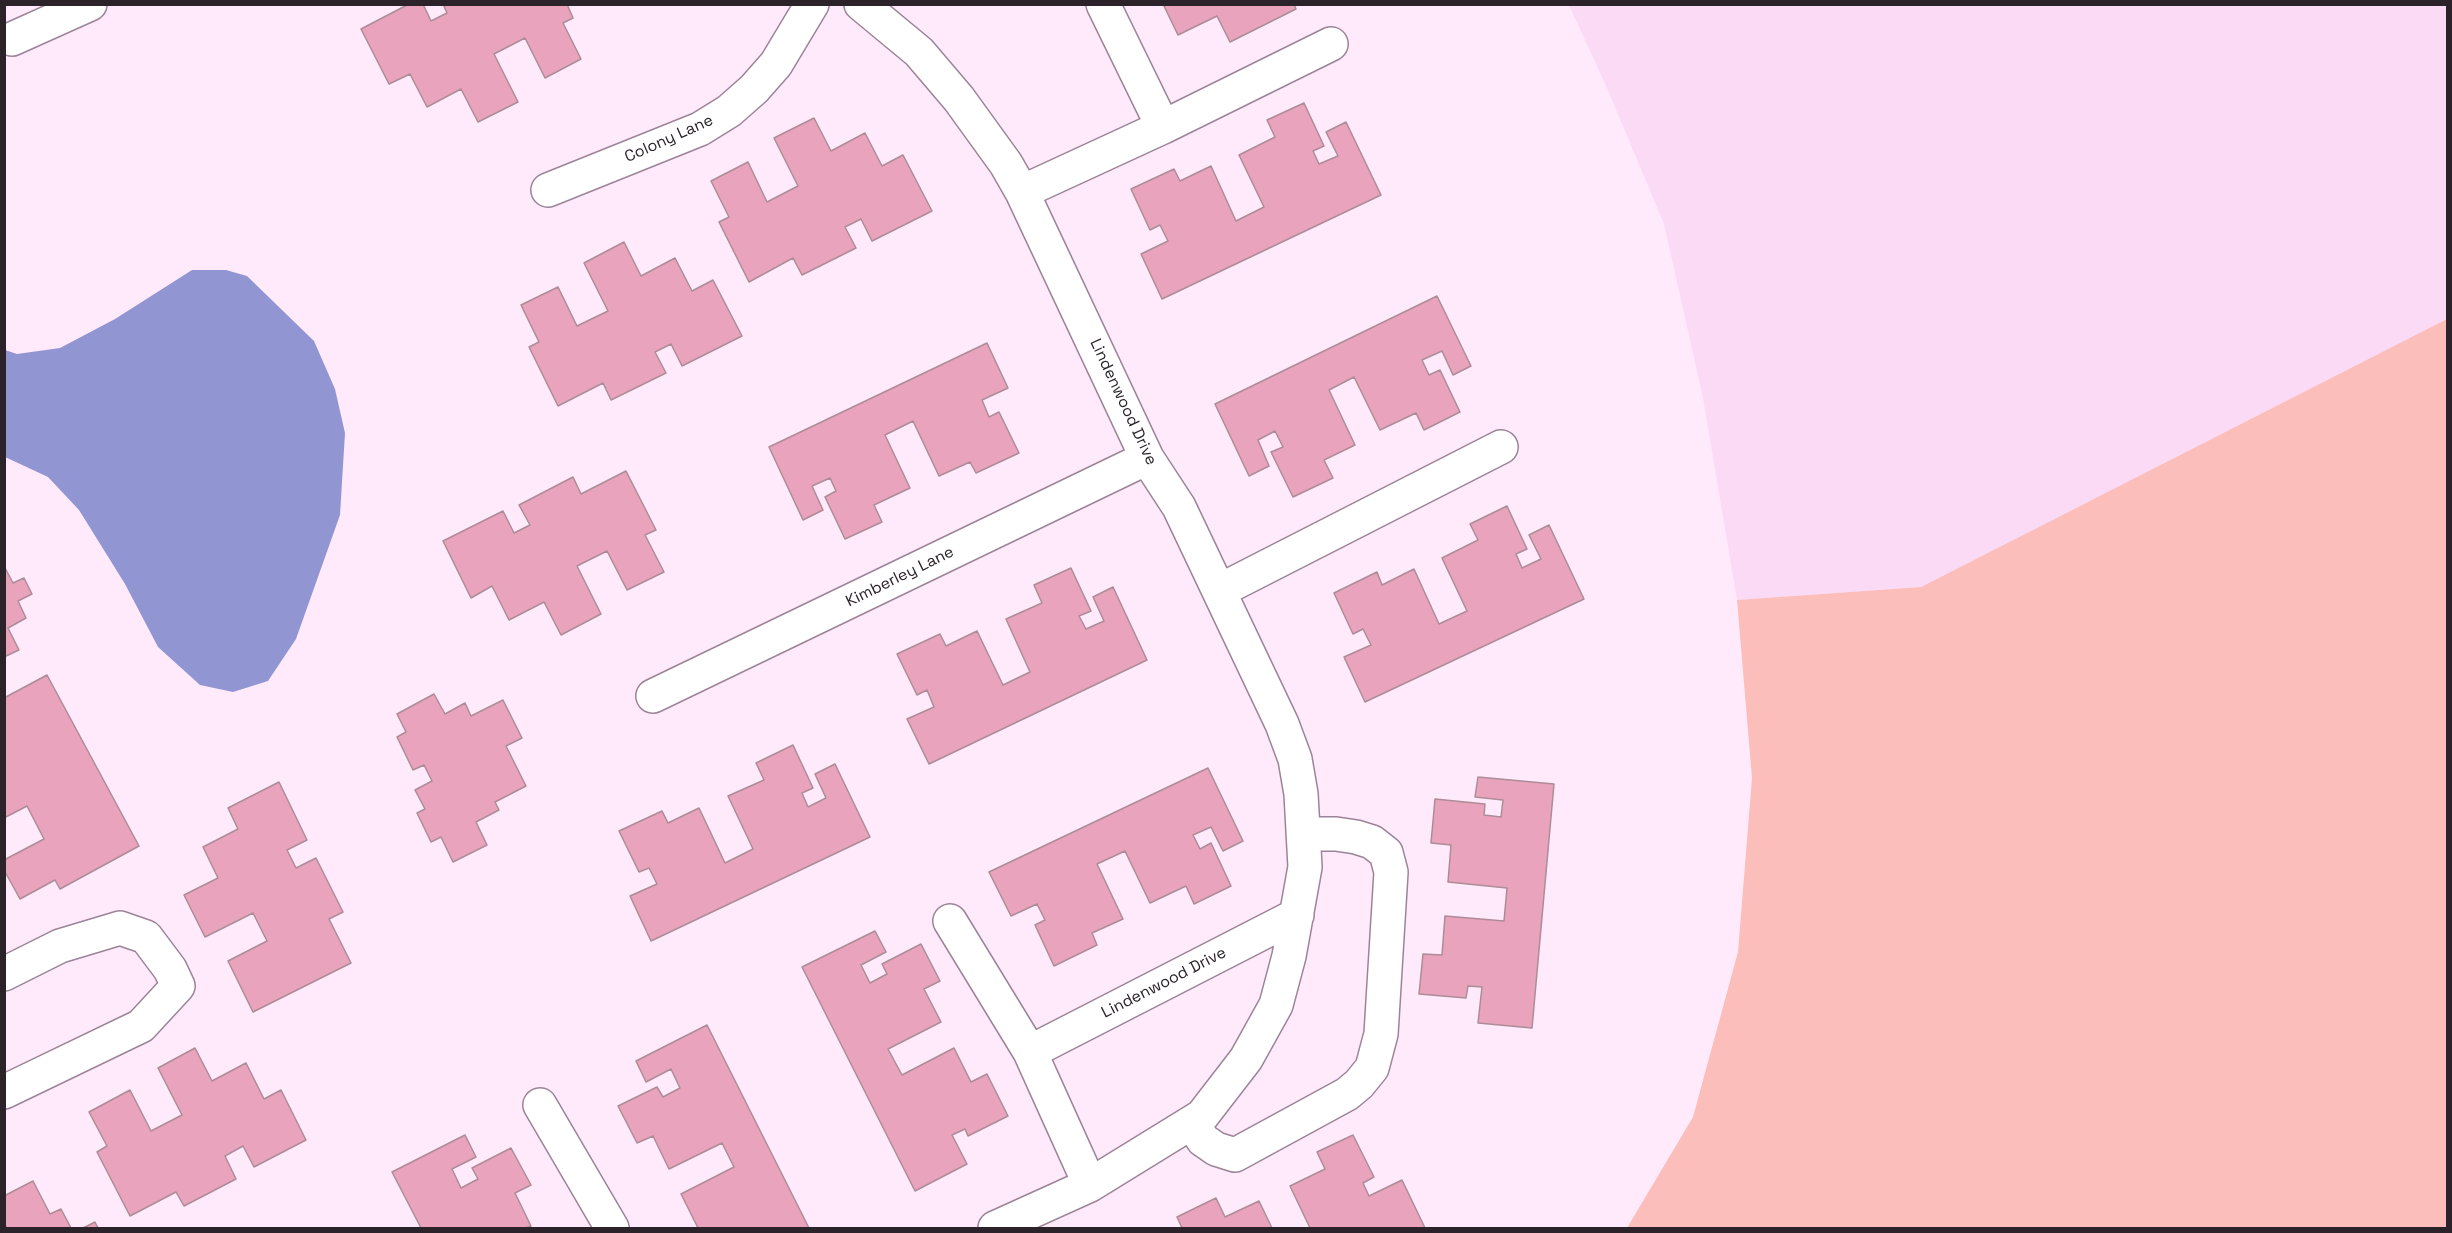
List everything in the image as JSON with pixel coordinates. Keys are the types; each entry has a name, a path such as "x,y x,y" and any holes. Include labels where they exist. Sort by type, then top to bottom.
{"street":[{"path":"12,39 90,4"},
{"name":"Colony Lane","path":"548,190 700,129 729,111 754,89 776,63 812,4"},
{"name":"Lindenwood Drive","path":"861,4 919,52 959,99 1006,164 1022,192 1147,458 1179,507 1282,724 1295,759 1305,867 1289,956 1276,1005 1246,1059 1202,1116 1192,1123 1090,1185 995,1228"},
{"path":"1103,4 1162,127"},
{"path":"1022,192 1162,127 1331,44"},
{"path":"1218,591 1501,447"},
{"name":"Kimberley Lane","path":"653,696 1147,458"},
{"path":"1192,1123 1203,1140 1216,1149 1234,1155 1347,1094 1372,1068 1381,1034 1391,872 1386,853 1372,842 1356,837 1336,834 1303,834"},
{"name":"Lindenwood Drive","path":"1030,1052 1297,915"},
{"path":"950,921 1030,1052 1090,1185"},
{"path":"4,974 60,946 120,928 146,937 170,969 178,986 141,1026 4,1092"},
{"path":"540,1105 612,1228"}],"shaded area":[{"path":"1569,5 2447,5 2447,319 1921,587 1737,600 1703,398 1664,224 1607,88"},
{"path":"2447,319 2447,1228 1627,1228 1693,1117 1738,952 1752,778 1737,600 1921,587"}],"water":[{"path":"192,270 226,270 247,276 314,341 335,389 345,433 340,515 296,639 268,681 233,692 200,685 158,647 125,584 79,510 48,477 5,457 5,350 17,354 60,348 115,319"}],"building":[{"path":"409,4 423,4 431,21 447,13 443,4 567,4 573,18 563,23 581,59 545,78 525,38 494,54 518,102 478,122 461,89 427,107 410,74 389,84 361,29"},
{"path":"1163,4 1294,4 1296,9 1230,42 1217,16 1178,35"},
{"path":"1304,103 1324,146 1313,151 1319,164 1338,156 1326,132 1346,122 1381,195 1162,299 1141,254 1168,241 1160,225 1150,230 1131,189 1174,169 1180,181 1211,166 1236,221 1264,207 1239,155 1275,137 1267,120"},
{"path":"814,118 831,151 865,133 882,166 903,155 932,211 872,241 861,219 845,227 856,248 802,275 793,258 749,282 719,222 729,217 711,181 748,162 767,202 798,186 774,138"},
{"path":"624,242 641,276 675,258 692,291 713,280 742,336 682,366 671,344 655,352 666,373 611,400 603,383 558,406 529,347 539,342 521,305 558,287 577,326 608,311 584,263"},
{"path":"1437,296 1471,366 1453,375 1442,351 1422,360 1429,375 1440,370 1460,412 1424,430 1416,413 1380,430 1354,377 1329,390 1355,445 1324,460 1333,478 1293,497 1271,452 1283,447 1275,431 1258,440 1269,466 1249,476 1215,404"},
{"path":"987,343 1008,388 982,400 989,417 999,412 1019,453 976,473 970,462 939,476 913,421 885,435 910,488 874,505 882,522 845,539 825,497 836,491 830,478 812,486 823,510 803,520 769,447"},
{"path":"626,471 656,530 645,535 664,572 627,590 607,551 577,566 601,614 561,635 544,602 509,620 492,586 471,598 443,541 503,511 514,533 530,525 519,505 573,477 581,494"},
{"path":"1507,506 1527,549 1516,554 1522,568 1541,559 1529,535 1549,525 1584,599 1365,702 1344,657 1371,645 1363,629 1353,634 1334,593 1377,572 1382,585 1414,569 1439,624 1467,611 1442,558 1478,540 1470,524"},
{"path":"4,566 13,583 24,578 32,594 18,601 26,618 8,628 19,650 4,657"},
{"path":"1071,568 1091,611 1079,616 1086,629 1104,621 1093,597 1113,587 1147,660 929,764 907,719 934,707 927,690 917,695 897,654 940,634 946,646 977,631 1003,685 1030,672 1006,619 1042,603 1034,585"},
{"path":"47,675 139,846 60,889 55,880 20,899 4,870 4,860 44,839 27,806 4,818 4,698"},
{"path":"434,694 445,714 465,703 471,716 503,700 522,738 506,746 526,786 495,802 499,810 476,822 487,845 453,862 441,837 431,842 417,813 425,809 415,790 432,781 424,765 413,770 397,737 406,732 397,714"},
{"path":"793,745 813,788 802,793 808,807 826,798 815,774 835,764 870,837 651,941 630,896 657,884 649,868 639,872 619,831 662,811 668,823 699,808 725,863 753,849 728,796 764,780 756,763"},
{"path":"1208,768 1243,841 1223,851 1211,827 1193,835 1200,849 1211,843 1231,886 1194,904 1186,886 1150,903 1125,851 1097,864 1123,919 1092,933 1097,945 1054,966 1035,925 1045,920 1037,904 1011,916 989,872"},
{"path":"1478,777 1554,784 1532,1028 1478,1023 1482,987 1468,986 1466,998 1419,994 1423,954 1442,955 1445,916 1504,921 1507,888 1448,882 1451,845 1431,843 1435,799 1485,804 1484,815 1501,817 1503,800 1475,797"},
{"path":"279,782 307,840 287,850 296,868 316,858 343,912 329,919 351,963 253,1012 228,961 267,941 253,913 205,937 184,895 218,878 203,847 238,829 228,808"},
{"path":"875,931 886,952 861,965 870,983 887,974 882,964 921,944 940,981 924,989 941,1022 888,1049 902,1075 954,1048 971,1082 987,1074 1008,1116 968,1136 965,1129 952,1135 967,1164 915,1191 802,967"},
{"path":"707,1025 809,1228 698,1228 681,1194 734,1167 722,1143 669,1169 653,1136 637,1143 618,1106 657,1087 663,1097 680,1088 671,1069 646,1082 636,1061"},
{"path":"195,1048 212,1081 246,1063 264,1099 281,1090 306,1140 254,1167 243,1146 225,1156 236,1179 184,1206 176,1192 130,1216 97,1152 107,1146 89,1112 130,1090 151,1131 182,1115 158,1068"},
{"path":"465,1135 476,1157 452,1169 461,1188 478,1179 472,1168 511,1148 531,1185 515,1193 531,1226 526,1228 421,1228 392,1172"},
{"path":"1353,1135 1374,1177 1363,1183 1369,1196 1402,1180 1425,1228 1310,1228 1290,1186 1325,1169 1317,1152"},
{"path":"33,1181 50,1214 61,1209 71,1228 7,1228 4,1224 4,1196"},
{"path":"1216,1198 1225,1217 1259,1201 1272,1228 1182,1228 1177,1217"},
{"path":"95,1222 98,1228 83,1228"}]}
